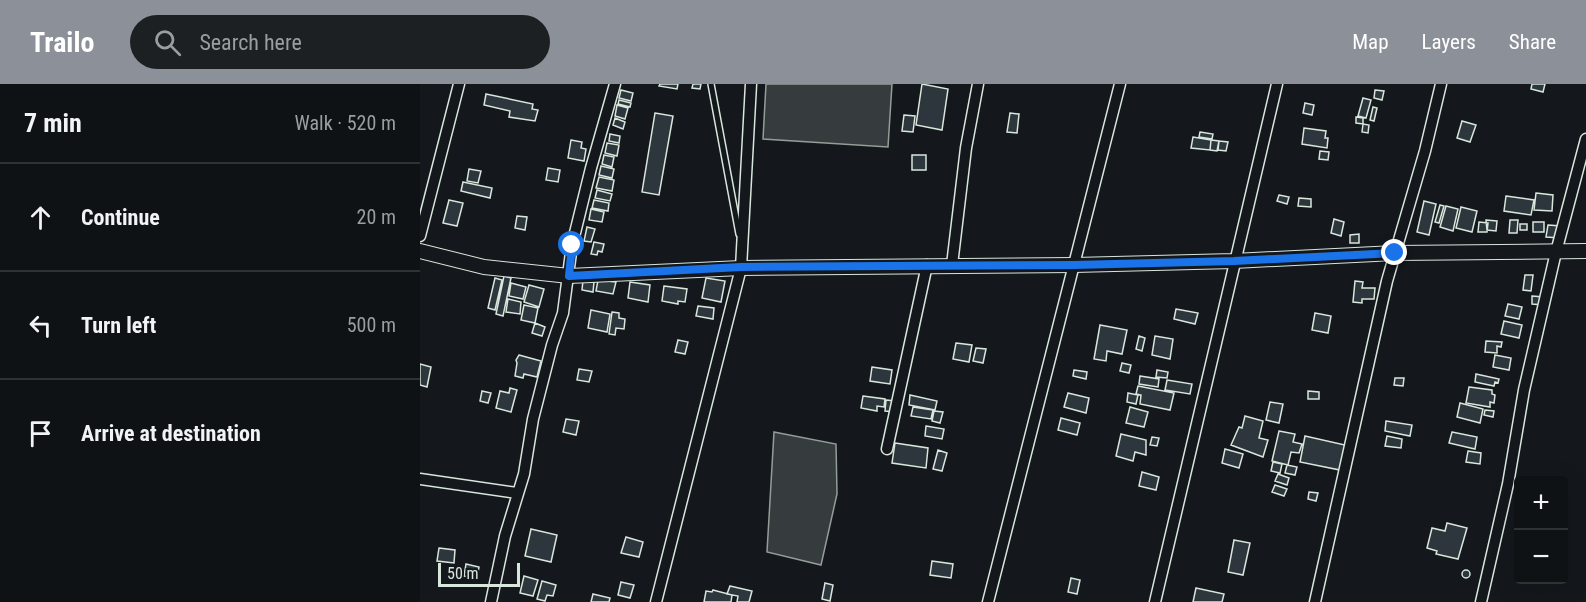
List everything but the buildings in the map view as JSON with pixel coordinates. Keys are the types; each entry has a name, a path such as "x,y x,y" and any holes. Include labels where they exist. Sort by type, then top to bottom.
{"street":[{"path":"420,236 459,84"},
{"path":"491,602 505,536 524,474 534,419 552,345 563,313 572,245 615,84"},
{"path":"656,602 741,264 751,84"},
{"path":"952,265 966,148 978,84"},
{"path":"988,602 1120,84"},
{"path":"1155,602 1277,84"},
{"path":"1315,602 1395,253 1425,151 1441,84"},
{"path":"1481,602 1508,483 1524,390 1556,252 1586,139"},
{"path":"420,251 484,267 569,276 741,264 1074,265 1234,261 1395,253 1586,251"},
{"path":"887,449 927,265"},
{"path":"420,479 517,494"}],"lane":[{"path":"711,84 742,245"}],"shaded area":[{"path":"766,84 892,84 888,147 763,139"},
{"path":"774,432 836,444 837,494 821,565 767,552"}],"route":[{"path":"572,245 569,276 741,267 1074,265 1234,261 1395,253"}]}
